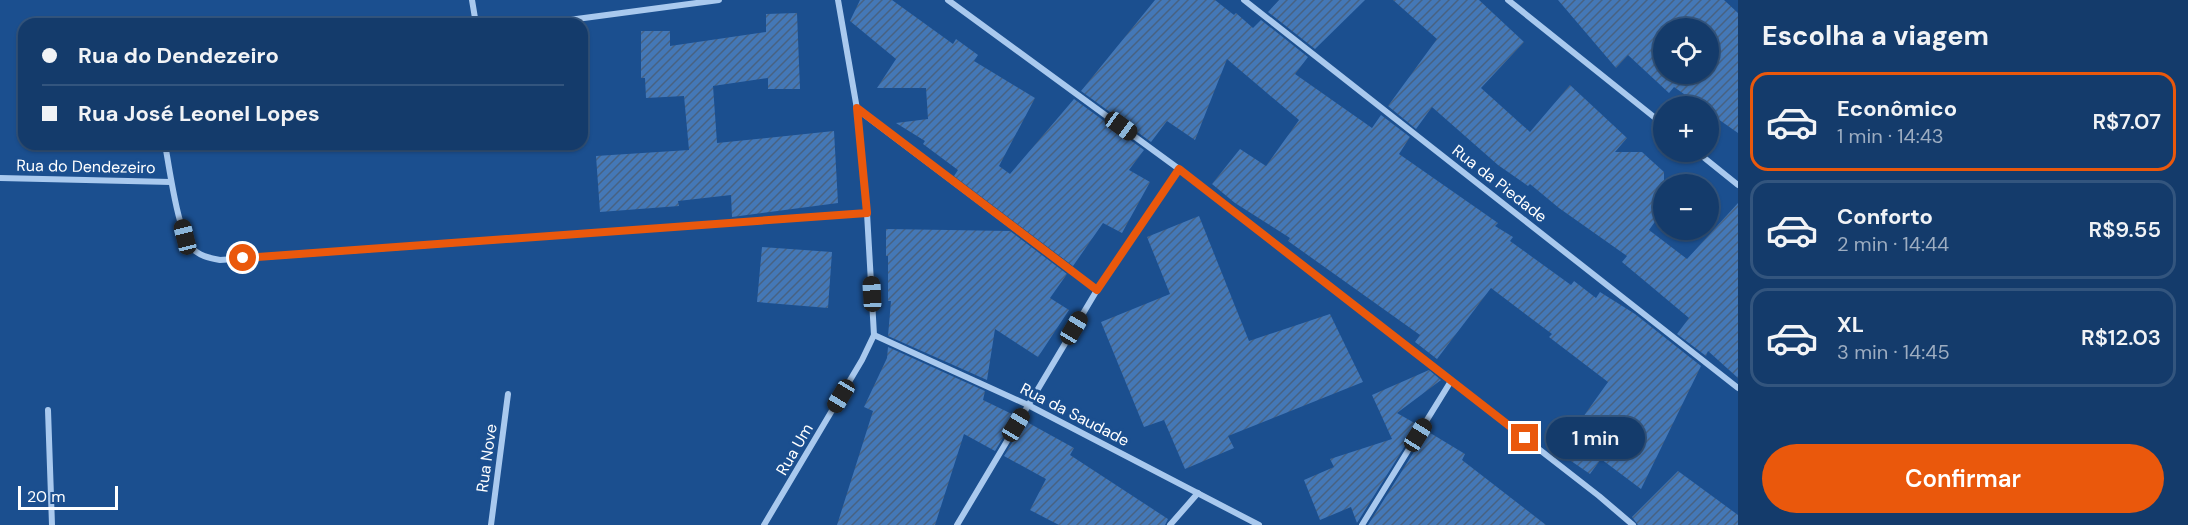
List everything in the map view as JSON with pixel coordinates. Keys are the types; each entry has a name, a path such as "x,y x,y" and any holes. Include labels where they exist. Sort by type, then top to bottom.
{"street":[{"path":"472,0 475,18"},
{"path":"584,18 719,0"},
{"name":"Rua Um","path":"764,525 862,360 874,335 867,213 857,108 838,0"},
{"path":"948,0 1179,169 1599,496 1633,525"},
{"name":"Rua da Piedade","path":"1244,0 1738,388"},
{"path":"1508,0 1653,116"},
{"path":"857,108 1097,290"},
{"path":"166,150 171,182 185,237 191,247 199,253 220,260 867,213"},
{"path":"1710,162 1738,184"},
{"path":"957,525 1097,290 1179,169"},
{"name":"Rua do Dendezeiro","path":"0,178 171,182"},
{"name":"Rua da Saudade","path":"874,335 1028,405 1259,525"},
{"path":"1362,525 1451,381"},
{"name":"Rua Nove","path":"491,525 508,394"},
{"path":"48,411 52,525"},
{"path":"1170,525 1198,493"}],"building":[{"path":"860,0 892,0 953,44 956,39 978,55 974,61 1035,98 999,166 1010,174 1074,99 1144,150 1129,170 1150,182 1122,233 1103,223 1073,266 954,176 958,170 923,144 925,141 896,123 928,119 926,88 877,88 896,59 850,21"},
{"path":"1155,0 1215,0 1234,15 1236,13 1253,28 1261,20 1308,57 1295,74 1372,128 1381,115 1410,137 1399,154 1498,223 1495,226 1513,237 1510,241 1571,285 1574,281 1596,298 1600,292 1635,314 1701,366 1641,489 1601,459 1590,474 1558,452 1608,382 1549,337 1552,334 1491,288 1437,359 1415,342 1420,335 1288,241 1290,238 1235,203 1212,184 1240,149 1266,166 1299,120 1227,59 1195,140 1167,121 1151,142 1081,91"},
{"path":"1279,0 1365,0 1315,49 1268,12"},
{"path":"1393,0 1479,0 1524,42 1481,88 1530,132 1570,85 1627,138 1615,152 1642,152 1664,172 1664,174 1653,174 1653,224 1649,230 1653,233 1653,240 1662,240 1687,259 1704,240 1719,240 1719,224 1738,203 1738,378 1708,351 1706,356 1677,334 1689,318 1622,262 1627,256 1559,208 1530,184 1528,186 1498,165 1432,107 1416,129 1388,106 1437,39"},
{"path":"1558,0 1724,0 1738,13 1738,133 1719,120 1719,96 1687,96 1674,87 1669,93 1659,84 1719,84 1719,18 1653,18 1653,78 1628,55 1616,68"},
{"path":"797,13 800,89 768,89 768,78 713,86 717,143 834,131 838,203 732,217 731,195 678,201 679,206 600,212 596,156 689,150 684,96 646,98 645,78 641,78 641,31 670,31 670,46 766,32 766,14"},
{"path":"1199,216 1249,341 1330,314 1363,382 1228,436 1234,448 1185,469 1164,420 1144,427 1101,322 1170,294 1147,237"},
{"path":"886,229 1010,231 1067,274 1050,298 1069,310 1038,357 995,329 987,380 888,336 891,301 888,301"},
{"path":"762,247 832,252 828,308 757,302"},
{"path":"888,347 985,391 983,400 1016,416 995,451 964,434 935,525 837,525 873,411 864,407 887,358"},
{"path":"1429,370 1441,380 1397,413 1418,425 1357,523 1351,507 1320,520 1304,480 1334,467 1330,459 1392,439 1372,395"},
{"path":"1025,421 1074,448 1070,455 1168,519 1165,525 1059,525 1030,510 1046,479 1004,456"},
{"path":"1427,431 1465,454 1462,460 1546,525 1368,525"},
{"path":"1678,471 1738,515 1738,525 1638,525 1632,517"}],"route":[{"path":"243,258 867,213 857,108 1097,290 1179,169 1525,438"}]}
